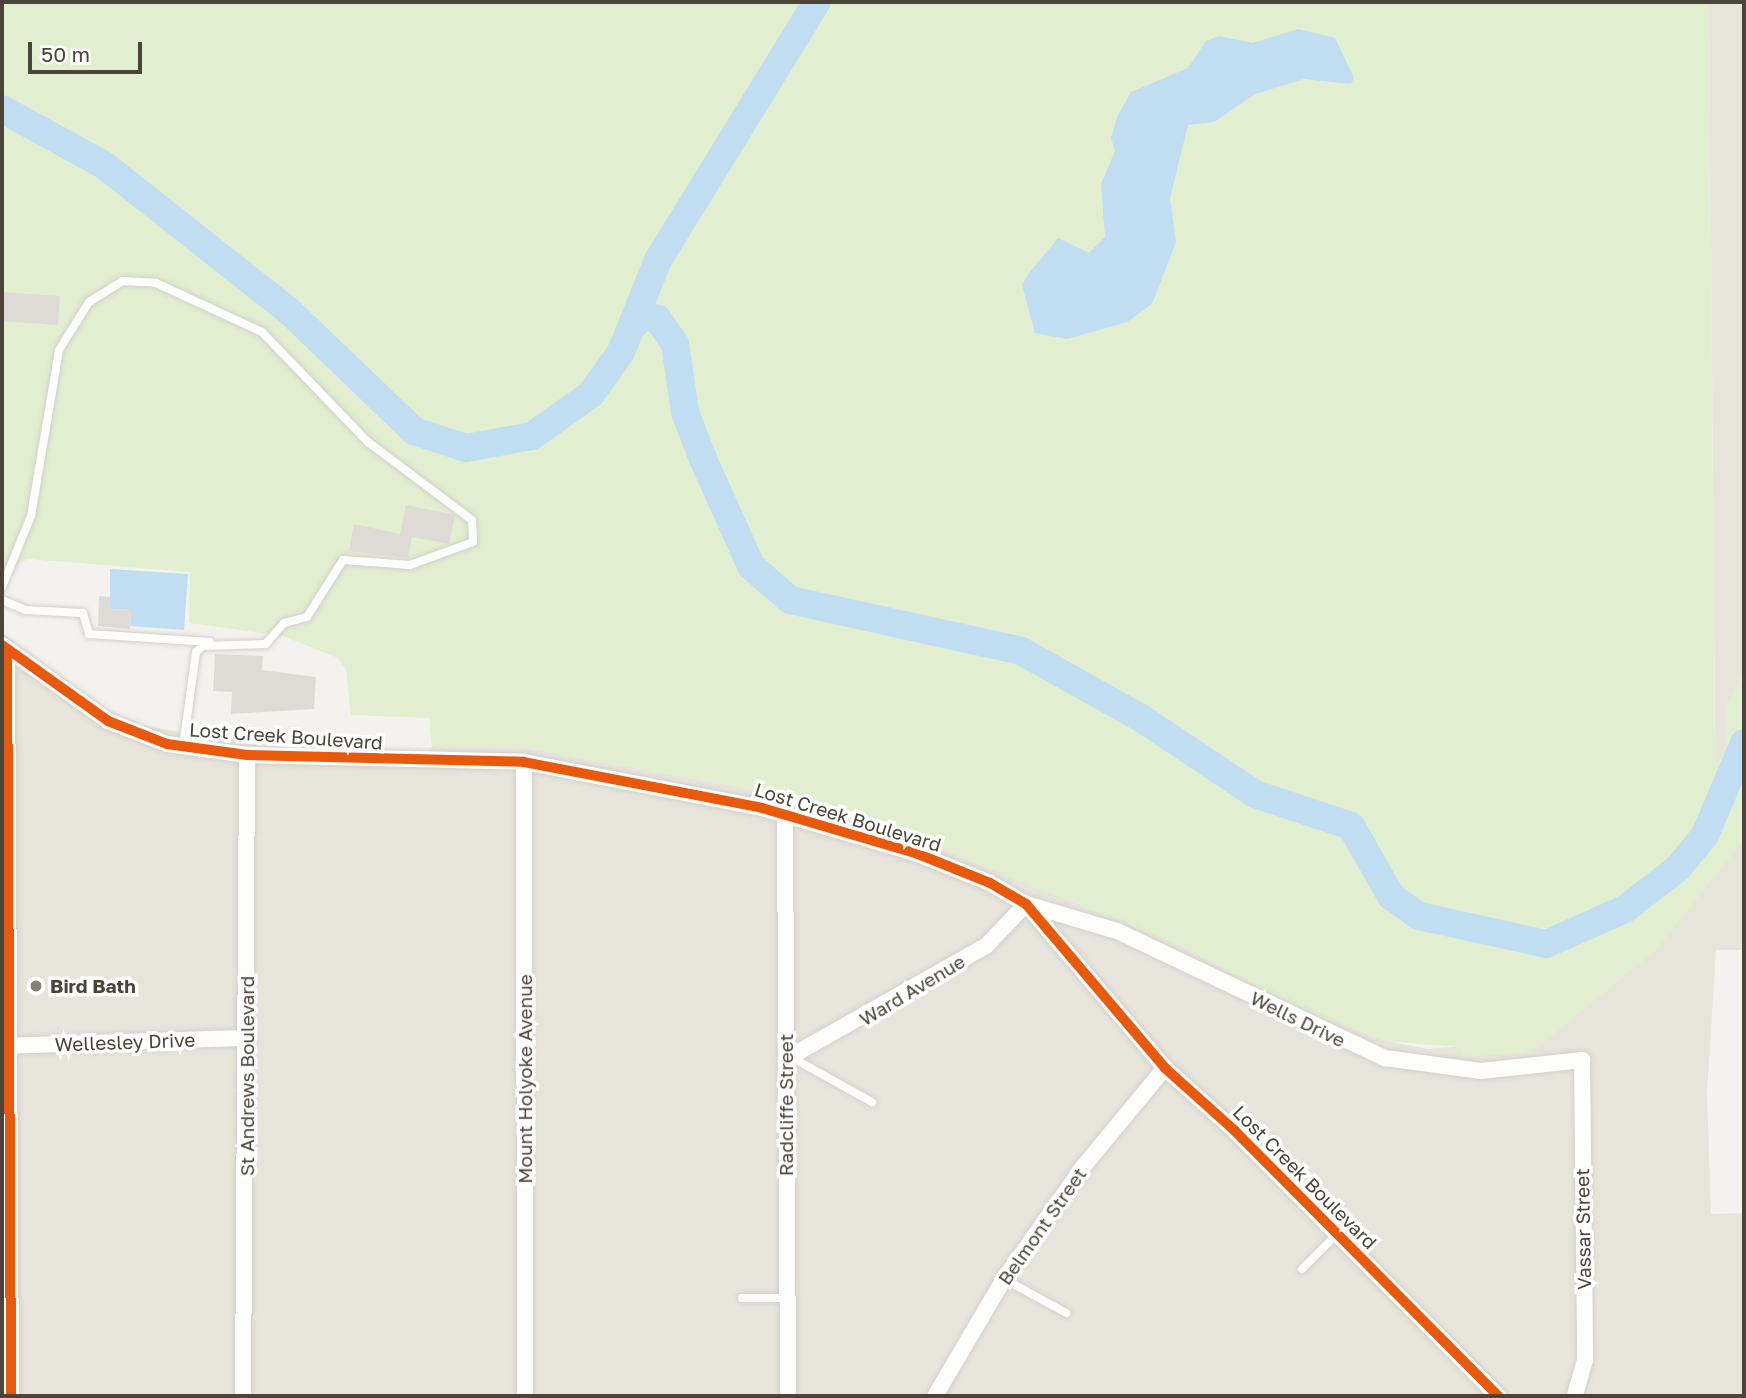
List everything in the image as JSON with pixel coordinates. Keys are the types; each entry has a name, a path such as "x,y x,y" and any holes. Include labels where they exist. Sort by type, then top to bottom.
{"street":[{"name":"Lost Creek Boulevard","path":"4,647 108,721 183,747 247,755 524,762 785,815 929,858 1026,904 1165,1068 1337,1234 1498,1396"},
{"path":"4,647 4,1046 11,1396"},
{"name":"St Andrews Boulevard","path":"243,1396 248,1038 247,755"},
{"name":"Mount Holyoke Avenue","path":"524,762 525,1396"},
{"name":"Radcliffe Street","path":"785,815 788,1396"},
{"name":"Ward Avenue","path":"788,1058 986,946 1026,904"},
{"name":"Wells Drive","path":"1026,904 1118,932 1385,1058 1482,1071 1582,1060"},
{"name":"Wellesley Drive","path":"4,1046 248,1038"},
{"name":"Vassar Street","path":"1575,1396 1585,1360 1582,1060"},
{"name":"Belmont Street","path":"935,1396 1004,1279 1083,1167 1165,1068"}],"lane":[{"path":"2,587 32,516 59,350 89,302 122,281 156,283 262,332 368,442 472,520 473,542 411,565 343,560 307,617 284,623 266,644 89,634 83,613 25,610 2,600"},
{"path":"183,747 196,652 211,642"},
{"path":"788,1058 872,1102"},
{"path":"1302,1269 1337,1234"},
{"path":"1004,1279 1066,1313"},
{"path":"742,1298 787,1298"}],"shaded area":[{"path":"1709,2 1744,2 1744,950 1716,950 1707,1093 1711,1214 1744,1213 1744,1396 2,1396 2,632 97,707 131,724 293,750 428,754 432,747 526,748 756,790 913,838 1173,942 1305,1011 1387,1041 1428,1049 1488,1044 1716,841"}],"green space":[{"path":"2,2 1709,2 1715,766 1726,750 1727,705 1744,669 1744,840 1656,950 1532,1052 1465,1057 1458,1047 1387,1041 1305,1011 1173,942 913,838 756,790 526,748 432,747 429,718 351,715 346,670 338,658 283,636 189,623 190,572 28,559 2,574"}],"water":[{"path":"1298,29 1335,38 1354,78 1351,84 1304,79 1255,94 1214,122 1188,125 1170,198 1176,242 1152,304 1127,322 1067,339 1035,333 1022,285 1058,238 1089,253 1105,237 1101,184 1115,151 1111,138 1117,117 1131,92 1188,68 1206,41 1219,36 1253,43"},
{"path":"110,569 188,574 184,630 130,626 131,610 110,609"}],"building":[{"path":"2,292 60,296 58,325 2,321"},
{"path":"406,505 455,515 449,544 412,537 408,558 349,551 354,524 400,534"},
{"path":"99,596 111,597 110,609 131,610 130,629 98,626"},
{"path":"215,654 263,656 262,670 316,677 314,709 231,714 232,692 213,691"}],"waterway":[{"path":"2,109 104,165 290,312 414,431 466,448 532,436 591,394 621,352 658,260 817,2"},
{"path":"632,326 644,316 658,319 675,344 685,412 751,566 790,600 1021,651 1141,718 1255,794 1351,826 1391,896 1419,916 1546,944 1625,909 1678,868 1705,835 1744,743"}],"cycle path":[{"path":"2,645 108,721 167,744 247,755 524,762 762,808 918,854 990,883 1026,904 1165,1068 1234,1130 1498,1396"},
{"path":"7,650 11,1396"}],"place":[{"name":"Bird Bath","path":"36,986"}]}
